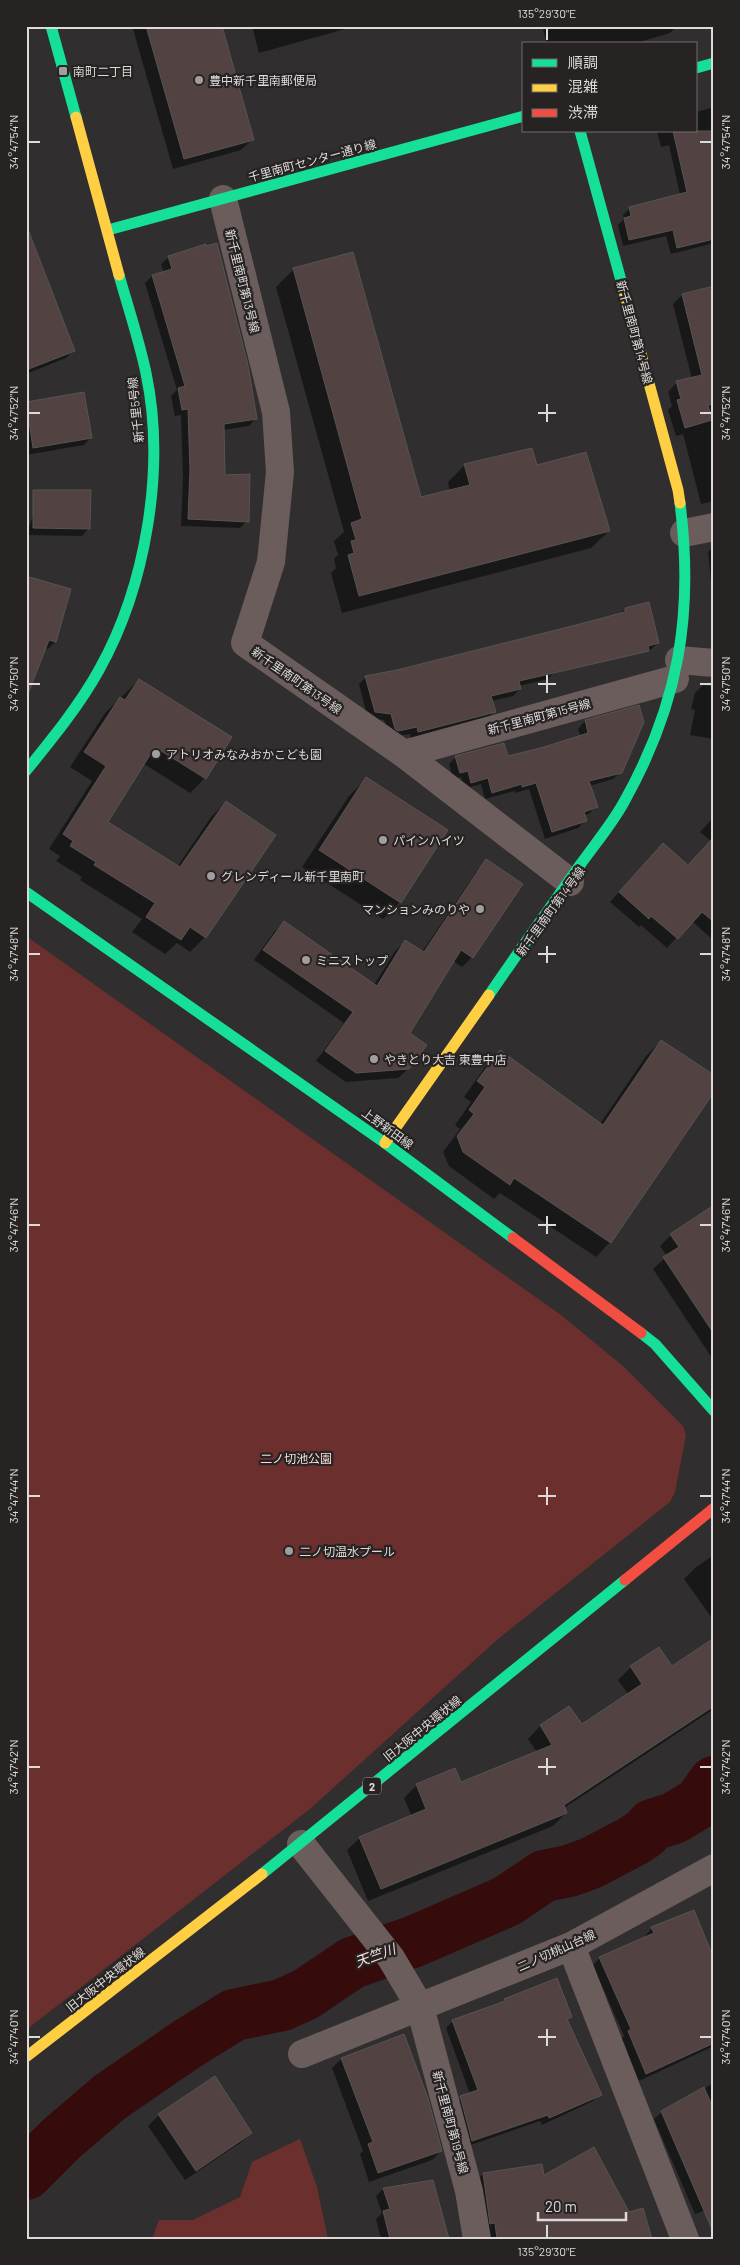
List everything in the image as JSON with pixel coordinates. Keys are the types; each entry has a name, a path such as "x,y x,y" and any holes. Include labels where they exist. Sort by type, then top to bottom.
{"street":[{"name":"新千里5号線","path":"28,766 76,707 106,658 121,625 145,550 150,520 152,488 151,407 144,366 51,26"},
{"path":"698,67 714,63"},
{"name":"千里南町センター通り線","path":"108,230 522,117"},
{"name":"新千里南町第14号線","path":"385,1143 611,824 643,767 662,725 677,669 686,598 684,533 678,490 580,132"},
{"name":"新千里南町第13号線","path":"222,199 276,412 280,472 271,562 245,643 404,754 570,882"},
{"path":"684,533 714,527"},
{"path":"677,669 714,663"},
{"name":"新千里南町第15号線","path":"404,754 677,669"},
{"name":"上野新田線","path":"26,892 385,1143 656,1344 714,1411"},
{"name":"旧大阪中央環状線","path":"26,2057 301,1844 714,1508"},
{"path":"301,1844 391,1958 420,2007"},
{"name":"二ノ切桃山台線","path":"302,2054 571,1946 712,1874"},
{"path":"571,1946 685,2239"},
{"name":"新千里南町第19号線","path":"420,2007 469,2190 477,2239"}],"green space":[{"name":"二ノ切池公園","path":"26,936 561,1315 623,1366 683,1426 686,1435 675,1492 670,1502 498,1639 310,1809 26,2030"},
{"path":"300,2139 317,2187 328,2239 152,2239 159,2220 193,2220 240,2197 252,2162"}],"building":[{"path":"146,26 222,26 254,140 184,159"},
{"path":"714,131 714,239 677,248 673,230 629,240 624,218 631,216 629,207 687,192 673,132"},
{"path":"26,232 29,232 75,351 26,370"},
{"path":"217,243 248,365 257,419 224,424 225,475 250,474 249,522 188,519 190,470 188,409 182,410 178,388 185,386 152,275 172,269 168,256 206,244 206,246"},
{"path":"353,252 421,497 470,485 464,464 532,448 537,465 586,452 610,531 359,596 348,555 354,553 351,541 356,540 351,523 362,519 293,268"},
{"path":"714,286 714,404 708,405 712,420 685,428 677,400 681,399 676,381 702,375 682,294"},
{"path":"84,392 92,438 33,448 26,402"},
{"path":"33,490 91,490 90,529 33,528"},
{"path":"26,576 71,589 56,642 49,640 28,694 26,693"},
{"path":"649,602 659,643 648,646 649,651 519,681 521,689 491,696 496,712 418,732 417,727 398,731 395,729 391,714 375,712 365,676 397,670 576,625 625,612 625,608"},
{"path":"139,679 232,737 206,779 155,747 108,822 180,867 226,801 276,835 206,938 190,927 181,940 146,917 155,903 94,865 96,862 70,846 73,841 63,834 106,766 84,752 120,697 125,700"},
{"path":"639,705 644,722 622,773 589,781 598,807 584,812 587,821 552,832 536,783 522,787 522,784 492,793 488,778 471,783 468,771 460,773 455,756 504,743 508,756 544,747 588,733 585,720"},
{"name":"パインハイツ","path":"366,777 448,830 401,903 319,850"},
{"path":"714,837 714,922 702,912 678,939 651,916 649,919 619,892 663,843 688,865"},
{"path":"486,859 523,884 473,958 461,950 410,1033 427,1045 409,1069 356,1073 325,1051 353,1012 263,950 284,921 377,986 405,940 424,952"},
{"path":"661,1040 714,1075 714,1092 611,1243 514,1178 510,1185 463,1152 457,1136 474,1114 469,1110 485,1087 477,1081 500,1050 603,1125"},
{"path":"714,1205 714,1334 663,1257 679,1247 670,1234"},
{"path":"714,1638 714,1706 564,1805 567,1813 381,1889 359,1837 426,1809 416,1784 455,1768 461,1782 552,1745 540,1725 569,1706 582,1724 642,1684 630,1666 659,1647 672,1666"},
{"path":"694,1910 714,1959 714,2043 646,2074 628,2031 631,2029 599,1957 654,1933 651,1927"},
{"path":"557,1978 572,2017 567,2019 602,2095 549,2118 548,2115 472,2141 460,2096 478,2090 452,2020 505,2001 504,1999"},
{"path":"404,2034 428,2098 442,2151 378,2173 368,2144 373,2142 341,2058"},
{"path":"215,2076 252,2133 196,2171 158,2114"},
{"path":"704,2087 714,2110 714,2234 661,2111"},
{"path":"594,2147 629,2212 643,2208 652,2239 497,2239 495,2223 490,2224 483,2173 542,2164 544,2175"},
{"path":"433,2180 449,2239 390,2239 383,2211 390,2209 383,2188"}],"waterway":[{"name":"天竺川","path":"26,2174 62,2138 110,2097 187,2044 234,2015 282,2005 306,1994 352,1963 415,1941 507,1901 544,1876 569,1871 591,1863 633,1841 645,1833 652,1825 674,1818 699,1803 714,1782"}],"traffic: fast":[{"path":"51,26 76,117"},
{"path":"698,67 714,63"},
{"path":"108,230 522,117"},
{"path":"580,132 625,295"},
{"path":"26,771 74,709 99,670 129,602 148,526 154,448 152,410 137,336 119,275"},
{"path":"489,995 609,826 643,766 658,730 670,694 683,621 685,583 680,503"},
{"path":"26,892 385,1143 513,1238"},
{"path":"641,1333 655,1344 714,1411"},
{"path":"262,1874 625,1580"}],"traffic: slow":[{"path":"76,117 119,275"},
{"path":"625,295 680,503"},
{"path":"385,1143 489,995"},
{"path":"26,2057 262,1874"}],"traffic: jam":[{"path":"513,1238 641,1333"},
{"path":"625,1580 714,1508"}],"place":[{"name":"南町二丁目","path":"63,71"},
{"name":"豊中新千里南郵便局","path":"199,80"},
{"name":"アトリオみなみおかこども園","path":"156,754"},
{"name":"パインハイツ","path":"383,840"},
{"name":"グレンディール新千里南町","path":"211,876"},
{"name":"マンションみのりや","path":"480,909"},
{"name":"ミニストップ","path":"306,960"},
{"name":"やきとり大吉 東豊中店","path":"374,1059"},
{"name":"二ノ切温水プール","path":"289,1551"}]}
